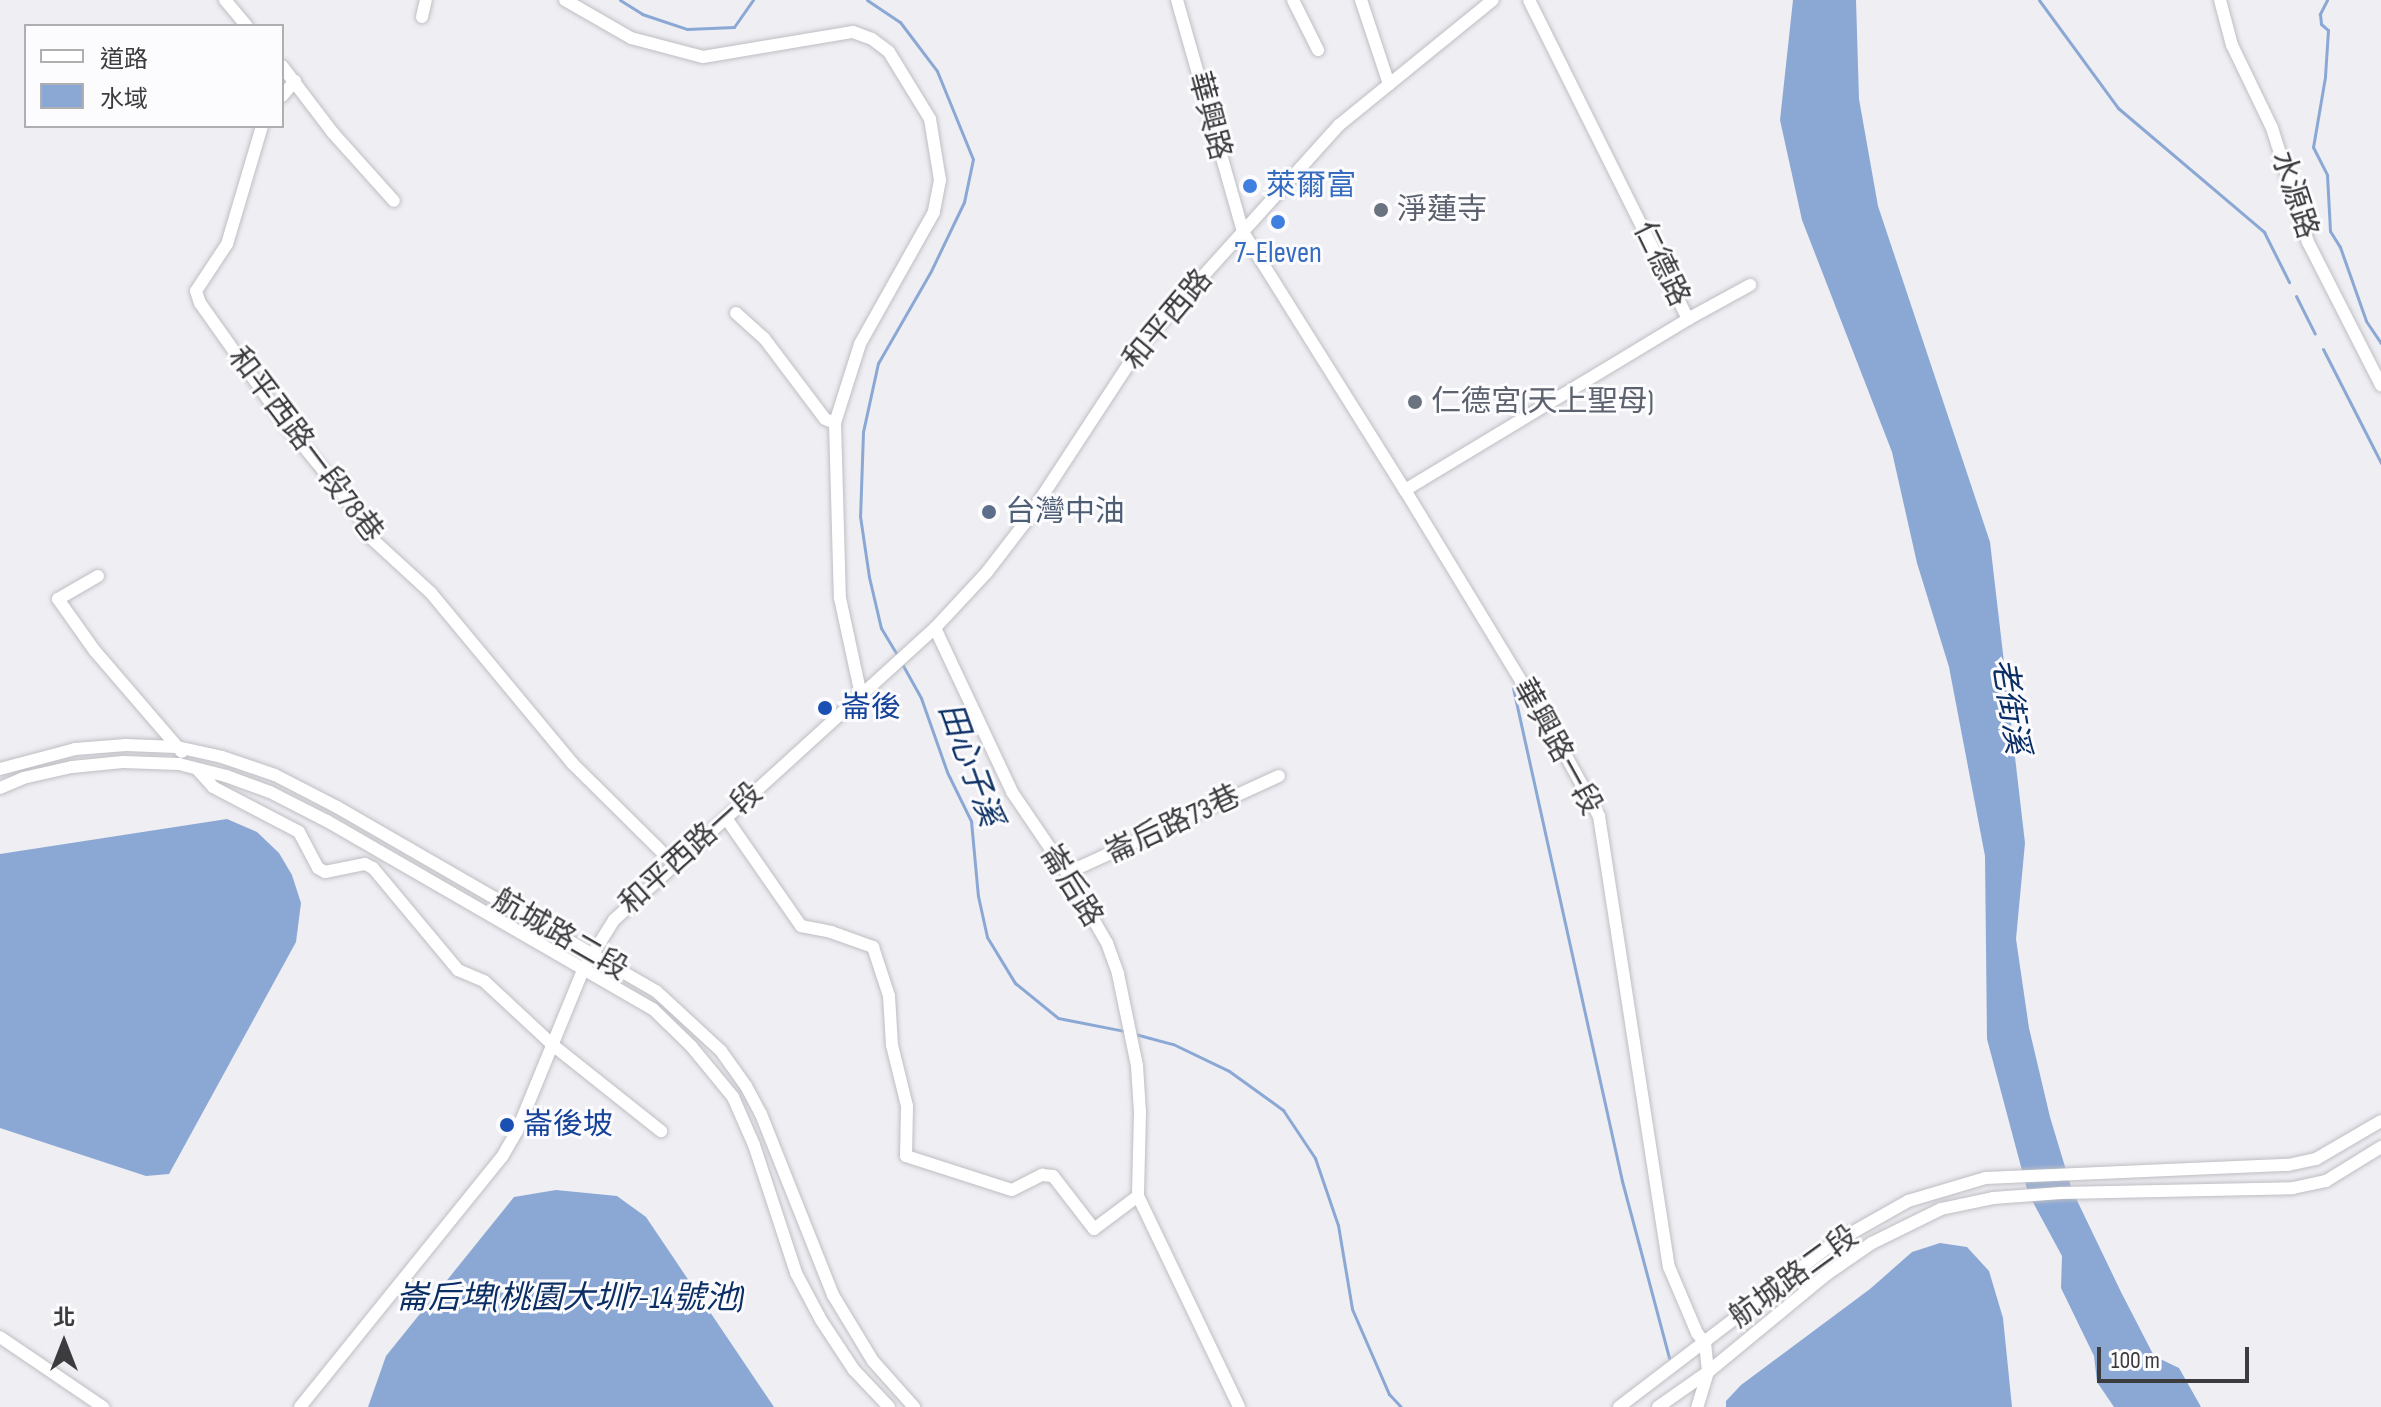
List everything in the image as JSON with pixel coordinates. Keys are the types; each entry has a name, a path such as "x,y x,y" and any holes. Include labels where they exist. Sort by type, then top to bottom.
{"street":[{"path":"225,0 245,24"},
{"path":"422,17 426,0"},
{"path":"565,0 631,38 703,57 853,32 872,39 900,68 934,131 939,195 934,212 860,344 835,423 840,598 861,695"},
{"name":"華興路","path":"1177,0 1243,232"},
{"path":"1293,0 1318,50"},
{"path":"1361,0 1389,84"},
{"name":"和平西路","path":"881,676 935,628 987,572 1024,524 1141,345 1339,125 1493,0"},
{"name":"仁德路","path":"1405,490 1688,319 1529,0"},
{"name":"水源路","path":"2220,0 2232,45 2272,128 2308,242 2381,385"},
{"path":"284,68 333,133 394,201"},
{"path":"284,94 295,81"},
{"name":"和平西路一段78巷","path":"261,128 227,244 196,291 200,303 287,426 358,513 371,538 431,593 572,763 674,864"},
{"name":"華興路一段","path":"1243,232 1405,490 1561,747 1599,816 1669,1267 1697,1333 1705,1343 1708,1372"},
{"path":"1688,319 1750,285"},
{"path":"736,313 764,338 825,419 835,423"},
{"path":"98,576 58,599 95,651 213,787 255,806 299,832 318,868 325,872 365,864 373,868 458,970 484,981 553,1045 661,1131"},
{"name":"崙后路","path":"935,628 1012,792 1067,873 1100,929 1118,974 1137,1066 1140,1112 1136,1178 1138,1196"},
{"name":"和平西路一段","path":"300,1407 502,1157 517,1131 584,968 614,920 881,676"},
{"name":"航城路二段","path":"0,769 75,749 177,747 222,757 275,775 656,991 721,1051 746,1086 761,1114 833,1295 873,1361 914,1407"},
{"name":"航城路二段","path":"0,788 23,778 72,767 123,762 179,764 270,792 327,821 653,1009 691,1046 733,1097 754,1145 796,1273 821,1320 854,1370 889,1407"},
{"name":"崙后路73巷","path":"1067,873 1279,776"},
{"path":"726,818 801,926 873,947 889,996 892,1045 907,1106 906,1156 1012,1190 1042,1175 1053,1176 1094,1229 1138,1196 1239,1407"},
{"name":"航城路二段","path":"1619,1407 1832,1244 1908,1201 1985,1178 2288,1165 2316,1159 2381,1121"},
{"name":"航城路二段","path":"1658,1407 1708,1372 1827,1274 1872,1243 1941,1209 1993,1198 2293,1188 2326,1181 2381,1147"},
{"path":"0,1337 103,1407"},
{"path":"1697,1407 1708,1372"}],"water":[{"name":"老街溪","path":"1793,0 1856,0 1859,99 1878,206 1990,542 2025,843 2016,939 2029,1028 2050,1117 2072,1190 2154,1356 2179,1368 2201,1407 2114,1407 2097,1382 2094,1356 2061,1288 2062,1256 2028,1193 1987,1039 1985,856 1949,667 1917,563 1892,452 1802,220 1780,120"},
{"path":"227,819 257,832 279,853 292,875 301,903 296,942 169,1174 146,1176 0,1128 0,854"},
{"name":"崙后埤(桃園大圳7-14號池)","path":"556,1190 617,1196 646,1217 774,1407 368,1407 386,1356 514,1197"},
{"path":"1940,1243 1967,1247 1989,1271 2003,1318 2012,1407 1726,1407 1726,1401 1741,1385 1870,1289 1912,1252"}],"waterway":[{"name":"田心子溪","path":"620,0 642,14 687,29 734,27 753,0"},
{"name":"田心子溪","path":"867,0 900,22 937,71 973,159 964,202 931,271 878,363 863,432 860,516 869,577 881,628 897,655"},
{"path":"2039,0 2118,108 2264,232 2289,282"},
{"path":"2327,0 2320,14 2321,24 2328,30 2325,77 2313,147 2327,175 2330,231 2340,247 2366,321 2381,343"},
{"path":"2296,296 2315,334"},
{"path":"2323,349 2381,463"},
{"name":"田心子溪","path":"901,662 921,698 947,772 971,821 978,896 987,937 1015,983 1058,1018 1124,1031"},
{"path":"1513,688 1622,1181 1669,1358"},
{"name":"田心子溪","path":"1135,1034 1173,1044 1229,1071 1283,1110 1315,1158 1338,1225 1352,1309 1389,1394 1401,1407"}],"place":[{"name":"萊爾富","path":"1250,186"},
{"name":"淨蓮寺","path":"1381,210"},
{"name":"7-Eleven","path":"1278,222"},
{"name":"仁德宮(天上聖母)","path":"1415,402"},
{"name":"台灣中油","path":"989,512"},
{"name":"崙後","path":"825,708"},
{"name":"崙後坡","path":"507,1125"}]}
